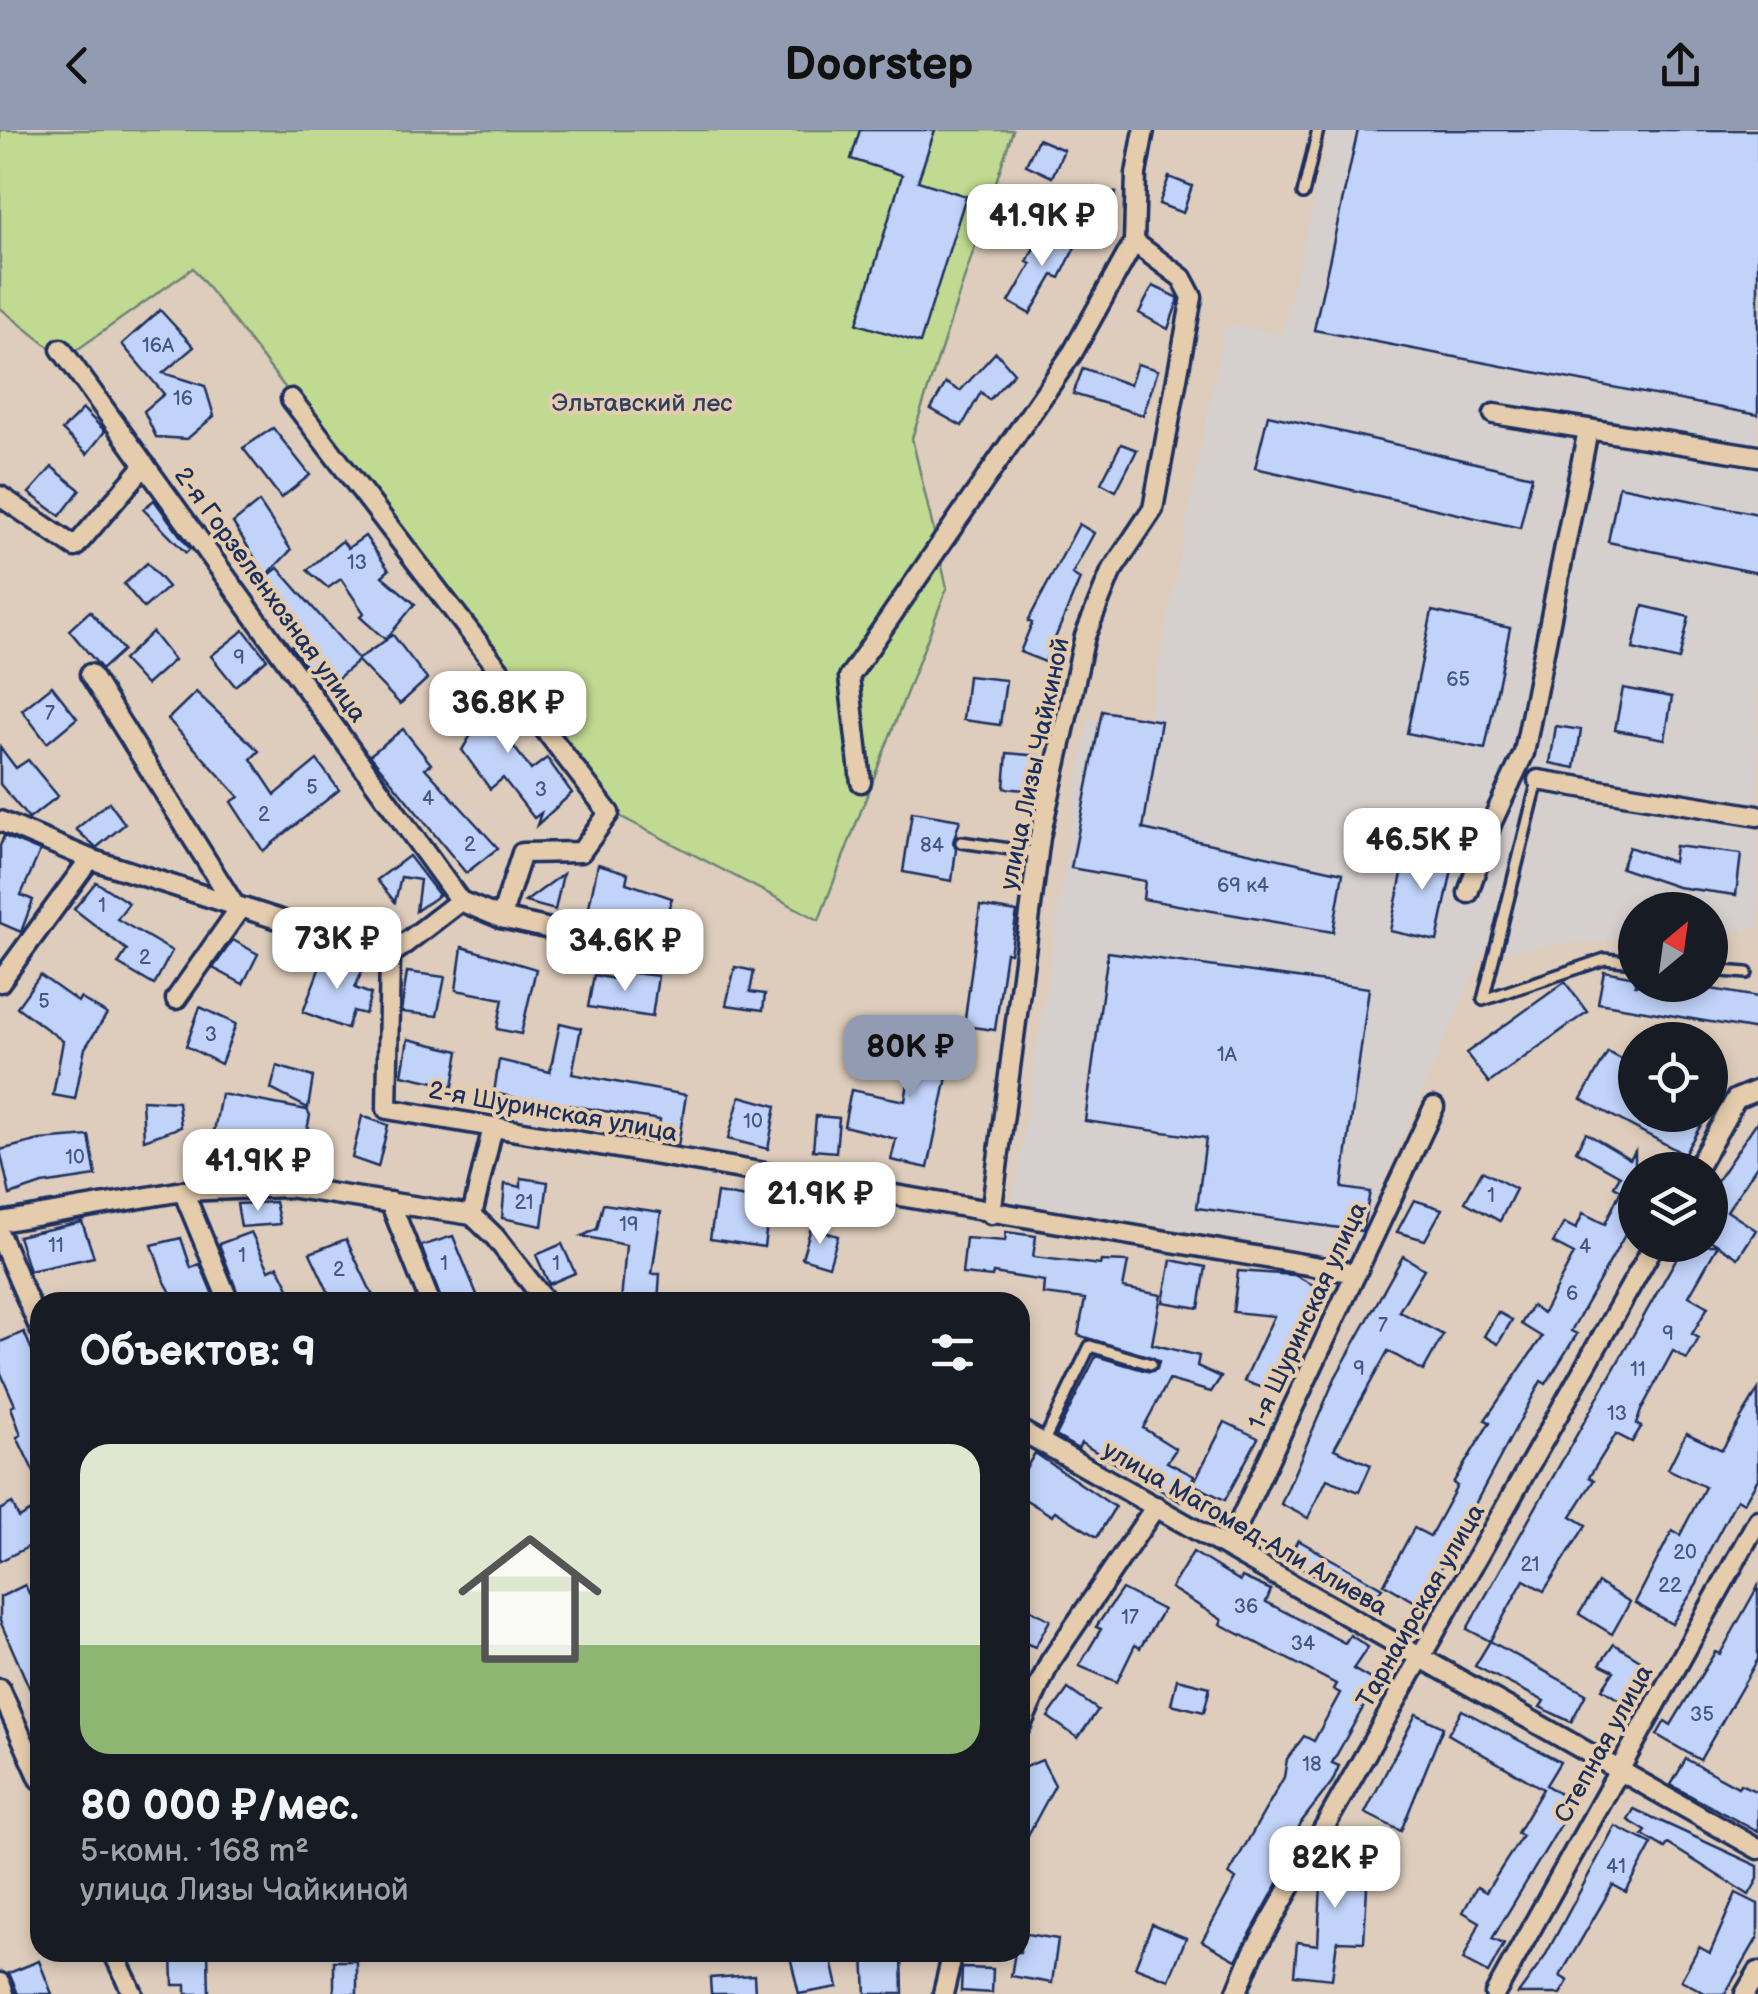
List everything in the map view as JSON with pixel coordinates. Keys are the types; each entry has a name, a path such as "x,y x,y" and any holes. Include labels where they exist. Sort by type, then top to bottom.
{"street":[{"path":"861,782 849,677 1073,352 1134,242 1136,174 1144,130"},
{"name":"улица Лизы Чайкиной","path":"991,1214 1038,853 1085,636 1111,572 1154,509 1192,297 1182,278 1134,242"},
{"name":"2-я Горзеленхозная улица","path":"62,349 460,902"},
{"path":"291,399 610,814 581,852 522,853 502,918"},
{"path":"1494,414 1758,456"},
{"path":"1468,893 1490,824 1524,753 1588,430"},
{"name":"2-я Горзеленхозная улица","path":"0,496 75,546 145,465"},
{"path":"90,674 237,907"},
{"path":"1538,780 1758,816"},
{"path":"0,821 90,860 390,955 460,902 502,918 684,959"},
{"path":"0,982 90,860"},
{"path":"176,999 237,907"},
{"name":"2-я Шуринская улица","path":"390,955 387,1108 991,1214 1355,1272"},
{"path":"1706,1152 1736,1099 1755,1090"},
{"name":"1-я Шуринская улица","path":"1228,1546 1434,1108"},
{"path":"472,1215 493,1126"},
{"path":"0,1222 182,1191 288,1187 472,1215 495,1237 538,1292"},
{"path":"182,1191 225,1292"},
{"path":"390,1202 426,1292"},
{"path":"0,1236 30,1306"},
{"name":"Тарнаирская улица","path":"1236,1994 1253,1952 1644,1262"},
{"name":"улица Магомед-Али Алиева","path":"1030,1436 1758,1849"},
{"path":"1030,1706 1050,1662 1156,1506"},
{"name":"Степная улица","path":"1496,1994 1758,1520"},
{"path":"0,1689 30,1756"},
{"path":"118,1962 132,1994"},
{"path":"942,1994 950,1962"},
{"path":"1745,1994 1758,1972"},
{"path":"0,1983 4,1994"}],"lane":[{"path":"1303,194 1318,130"},
{"path":"1538,780 1483,1000 1606,959 1618,960"},
{"path":"961,842 1038,853"},
{"path":"1728,972 1747,974"},
{"path":"1043,1443 1090,1346 1151,1364"}],"shaded area":[{"path":"1330,130 1758,130 1758,928 1728,930 1728,892 1618,892 1618,940 1483,952 1350,1257 1013,1201 1088,718 1147,725 1225,324 1282,334"}],"green space":[{"name":"Эльтавский лес","path":"0,130 1013,130 912,438 947,588 819,920 612,812 193,268 64,359 0,308"}],"building":[{"path":"860,130 935,130 918,181 966,196 920,343 857,324 902,175 851,159"},
{"path":"1358,130 1758,130 1758,415 1314,330"},
{"path":"1038,139 1064,150 1052,177 1026,165"},
{"path":"1169,177 1192,186 1183,213 1159,204"},
{"path":"1094,188 1116,193 1106,237 1085,233"},
{"path":"1043,229 1076,245 1060,278 1053,275 1030,314 1009,302 1031,264 1027,262"},
{"path":"1153,286 1179,298 1168,329 1139,313"},
{"path":"160,310 194,347 163,373 205,386 214,416 187,439 156,437 144,411 164,394 122,344"},
{"path":"996,352 1014,373 989,400 981,392 962,426 931,409 946,383 960,391"},
{"path":"1137,364 1158,370 1143,415 1073,394 1083,368 1130,385"},
{"path":"83,409 105,431 87,454 62,430"},
{"path":"1268,415 1532,476 1520,528 1255,468"},
{"path":"273,428 310,475 281,498 243,448"},
{"path":"1121,444 1137,450 1116,491 1101,483"},
{"path":"52,467 80,490 60,516 29,493"},
{"path":"1619,486 1758,514 1758,573 1608,542"},
{"path":"154,500 190,549 186,553 143,509"},
{"path":"259,502 291,550 266,576 233,523"},
{"path":"1079,524 1094,533 1072,574 1080,579 1045,662 1020,652 1032,623 1028,621"},
{"path":"365,536 389,570 382,576 415,604 386,639 393,635 427,679 400,704 358,661 323,691 291,646 302,637 261,581 278,568 358,659 386,640 360,617 364,613 341,579 328,588 307,570 342,541 348,548"},
{"path":"147,563 168,587 144,608 124,584"},
{"path":"1643,606 1689,617 1679,660 1633,649"},
{"path":"90,611 123,650 102,669 69,630"},
{"path":"1432,611 1510,628 1485,749 1407,733"},
{"path":"244,630 267,659 235,686 211,656"},
{"path":"152,632 174,660 146,685 123,660"},
{"path":"487,675 507,701 490,714 531,770 547,758 572,793 537,825 541,813 534,818 503,778 490,789 462,750 478,723 459,698"},
{"path":"968,676 1006,680 1000,725 963,720"},
{"path":"52,686 77,718 47,743 22,710"},
{"path":"1623,688 1672,697 1665,739 1615,730"},
{"path":"196,692 259,751 251,759 275,795 317,760 339,790 263,851 231,802 239,797 168,719"},
{"path":"1102,711 1161,721 1143,829 1343,873 1333,932 1143,899 1145,881 1071,868"},
{"path":"1556,726 1581,730 1575,768 1550,763"},
{"path":"403,729 431,764 425,768 498,848 466,873 370,755"},
{"path":"0,747 16,768 28,760 58,796 29,819 0,784"},
{"path":"1007,753 1039,756 1035,791 1004,788"},
{"path":"109,802 125,824 96,848 76,829"},
{"path":"912,812 960,820 953,842 956,849 952,881 903,872"},
{"path":"4,836 40,851 21,895 33,900 21,932 0,923 0,846"},
{"path":"1408,845 1455,855 1437,941 1390,931"},
{"path":"1675,846 1741,854 1736,895 1677,887 1621,868 1629,847 1673,862"},
{"path":"409,856 439,895 416,911 420,880 401,877 395,902 377,880"},
{"path":"598,864 628,873 626,883 672,898 662,927 617,918 616,924 587,916"},
{"path":"563,874 555,910 525,902"},
{"path":"96,882 129,903 117,919 172,951 154,985 118,964 127,950 74,909"},
{"path":"980,906 1017,912 1010,953 1006,952 995,1030 964,1026"},
{"path":"233,940 258,954 243,984 213,968"},
{"path":"462,947 536,969 521,1034 497,1029 503,999 456,990"},
{"path":"1108,952 1369,988 1342,1188 1370,1192 1362,1231 1197,1208 1206,1138 1085,1121"},
{"path":"325,953 364,966 355,988 371,994 365,1014 353,1011 347,1029 303,1012"},
{"path":"735,967 754,971 750,992 765,994 763,1010 726,1005"},
{"path":"1604,971 1618,974 1618,1002 1728,1002 1728,992 1758,997 1758,1030 1728,1022 1598,1003"},
{"path":"407,972 445,977 437,1016 401,1012"},
{"path":"626,972 658,976 652,1017 588,1007 594,975 624,981"},
{"path":"40,975 78,1002 80,998 107,1014 85,1048 75,1099 53,1095 63,1041 17,1007"},
{"path":"1565,982 1587,1012 1489,1083 1466,1053"},
{"path":"200,1007 236,1024 221,1064 186,1046"},
{"path":"918,1022 957,1029 928,1168 891,1160 896,1139 844,1126 851,1090 905,1101"},
{"path":"560,1023 581,1028 572,1074 686,1095 678,1146 657,1142 660,1120 567,1105 566,1109 494,1093 499,1060 550,1072"},
{"path":"408,1039 459,1051 453,1086 402,1075"},
{"path":"1608,1052 1618,1058 1618,1119 1581,1099"},
{"path":"277,1066 313,1077 308,1108 271,1089"},
{"path":"221,1094 307,1110 310,1115 302,1157 261,1148 262,1144 213,1137"},
{"path":"740,1096 776,1106 768,1149 728,1139"},
{"path":"142,1100 178,1102 181,1127 144,1140"},
{"path":"362,1116 388,1125 378,1167 352,1158"},
{"path":"816,1116 839,1118 836,1152 813,1150"},
{"path":"1758,1120 1758,1164 1728,1209 1728,1164"},
{"path":"1643,1132 1697,1132 1685,1152"},
{"path":"1586,1133 1618,1152 1618,1175 1576,1151"},
{"path":"89,1136 96,1176 42,1184 10,1195 0,1150 40,1140"},
{"path":"1482,1171 1516,1189 1500,1221 1465,1202"},
{"path":"521,1178 548,1182 542,1226 502,1218 505,1184 521,1187"},
{"path":"717,1193 770,1202 764,1247 710,1239"},
{"path":"1618,1196 1618,1247 1571,1331 1577,1334 1546,1384 1541,1381 1421,1605 1384,1584 1414,1528 1430,1536 1457,1486 1453,1483 1490,1422 1485,1420 1542,1337 1521,1324 1532,1306 1543,1313 1574,1254 1553,1243 1564,1223 1576,1229 1583,1213 1605,1224"},
{"path":"1414,1200 1442,1209 1425,1240 1397,1232"},
{"path":"275,1202 280,1224 241,1227 237,1204"},
{"path":"603,1204 661,1212 652,1274 660,1274 659,1292 622,1292 626,1245 582,1236 597,1229"},
{"path":"1728,1212 1756,1230 1738,1258 1728,1252"},
{"path":"82,1222 94,1257 29,1271 18,1236"},
{"path":"811,1228 838,1236 829,1266 802,1258"},
{"path":"251,1232 269,1270 278,1266 291,1292 237,1292 219,1244"},
{"path":"1006,1232 1036,1236 1033,1257 1100,1265 1101,1261 1128,1262 1123,1288 1161,1295 1152,1344 1199,1356 1197,1366 1221,1377 1211,1392 1169,1380 1143,1428 1176,1449 1167,1462 1194,1476 1181,1502 1081,1443 1078,1449 1056,1436 1096,1356 1150,1372 1157,1369 1159,1361 1078,1335 1085,1299 1043,1294 1044,1281 993,1273 992,1277 962,1274 966,1238 1005,1241"},
{"path":"453,1236 476,1292 438,1292 421,1246"},
{"path":"181,1238 191,1268 200,1264 212,1292 171,1292 152,1245"},
{"path":"346,1239 371,1292 328,1292 310,1253"},
{"path":"562,1244 575,1273 549,1284 536,1255"},
{"path":"1403,1256 1424,1269 1399,1311 1443,1335 1423,1371 1388,1351 1334,1449 1371,1465 1359,1492 1327,1479 1308,1518 1281,1504 1335,1378"},
{"path":"1171,1260 1206,1267 1199,1308 1163,1302"},
{"path":"1674,1262 1708,1262 1689,1296 1708,1307 1692,1334 1699,1338 1687,1359 1673,1351 1642,1408 1636,1424 1641,1427 1632,1442 1616,1434 1589,1477 1594,1480 1571,1516 1586,1525 1544,1591 1524,1580 1490,1641 1467,1629"},
{"path":"1238,1271 1294,1275 1319,1288 1305,1314 1309,1316 1279,1368 1287,1371 1279,1394 1244,1381 1274,1316 1233,1312"},
{"path":"1498,1312 1512,1320 1498,1344 1484,1336"},
{"path":"24,1332 30,1346 30,1464 17,1437 21,1435 11,1407 15,1405 0,1371 0,1342"},
{"path":"1758,1390 1758,1479 1744,1503 1737,1499 1708,1553 1697,1584 1672,1624 1635,1603 1672,1531 1680,1535 1705,1487 1668,1469 1686,1433 1722,1450"},
{"path":"1225,1422 1258,1438 1225,1500 1193,1484"},
{"path":"1035,1453 1115,1507 1097,1537 1055,1511 1052,1516 1030,1502 1030,1461"},
{"path":"12,1503 19,1518 30,1512 30,1546 0,1561 0,1510"},
{"path":"1298,1540 1382,1588 1370,1607 1287,1560"},
{"path":"1193,1552 1240,1581 1242,1577 1271,1590 1266,1602 1345,1643 1350,1635 1368,1647 1353,1669 1377,1683 1332,1763 1339,1766 1332,1782 1302,1821 1277,1870 1283,1874 1236,1960 1202,1941 1236,1879 1229,1874 1284,1777 1287,1759 1304,1736 1314,1741 1340,1693 1333,1689 1336,1684 1220,1624 1222,1620 1171,1588"},
{"path":"1598,1583 1630,1602 1612,1634 1579,1614"},
{"path":"25,1585 30,1595 30,1689 0,1621 0,1597"},
{"path":"1758,1586 1758,1659 1700,1760 1657,1735 1665,1721 1671,1725 1715,1652 1720,1654"},
{"path":"1122,1589 1163,1610 1140,1648 1135,1645 1117,1682 1079,1666 1101,1629 1096,1627"},
{"path":"1030,1609 1050,1620 1035,1647 1030,1645"},
{"path":"1490,1641 1586,1694 1571,1722 1540,1707 1544,1701 1475,1666"},
{"path":"1614,1644 1650,1666 1627,1705 1602,1689 1614,1671 1600,1664"},
{"path":"1177,1679 1210,1687 1204,1712 1171,1704"},
{"path":"1068,1689 1098,1710 1078,1738 1048,1717"},
{"path":"1462,1710 1560,1762 1546,1785 1574,1803 1492,1939 1504,1944 1488,1973 1463,1960 1480,1922 1463,1912 1477,1887 1486,1892 1522,1836 1517,1833 1543,1789 1448,1734"},
{"path":"1416,1714 1443,1727 1401,1831 1365,1813"},
{"path":"1686,1759 1738,1787 1740,1784 1758,1792 1758,1832 1671,1785"},
{"path":"1042,1760 1055,1785 1030,1831 1030,1765"},
{"path":"1634,1809 1758,1866 1758,1879 1749,1895 1668,1844 1665,1848 1643,1835 1646,1831 1628,1820"},
{"path":"1615,1826 1652,1844 1626,1892 1613,1885 1560,1976 1568,1981 1560,1994 1518,1994 1544,1958"},
{"path":"1339,1832 1364,1845 1343,1885 1367,1887 1364,1942 1337,1941 1332,1979 1294,1975 1297,1942 1318,1945 1322,1863"},
{"path":"1736,1893 1758,1904 1758,1937 1725,1994 1707,1994 1681,1980 1699,1947 1710,1953"},
{"path":"1152,1924 1186,1938 1169,1980 1135,1967"},
{"path":"1030,1935 1058,1939 1052,1983 1011,1976 1013,1962 1030,1962"},
{"path":"39,1962 52,1994 18,1994 9,1973"},
{"path":"172,1962 208,1962 209,1994 186,1994 186,1985 173,1985"},
{"path":"334,1962 357,1962 357,1994 334,1994"},
{"path":"791,1962 832,1962 838,1987 799,1994"},
{"path":"864,1962 902,1962 903,1994 866,1994"},
{"path":"962,1968 993,1969 992,1993 961,1991"},
{"path":"754,1975 755,1994 711,1994 710,1978"}]}
